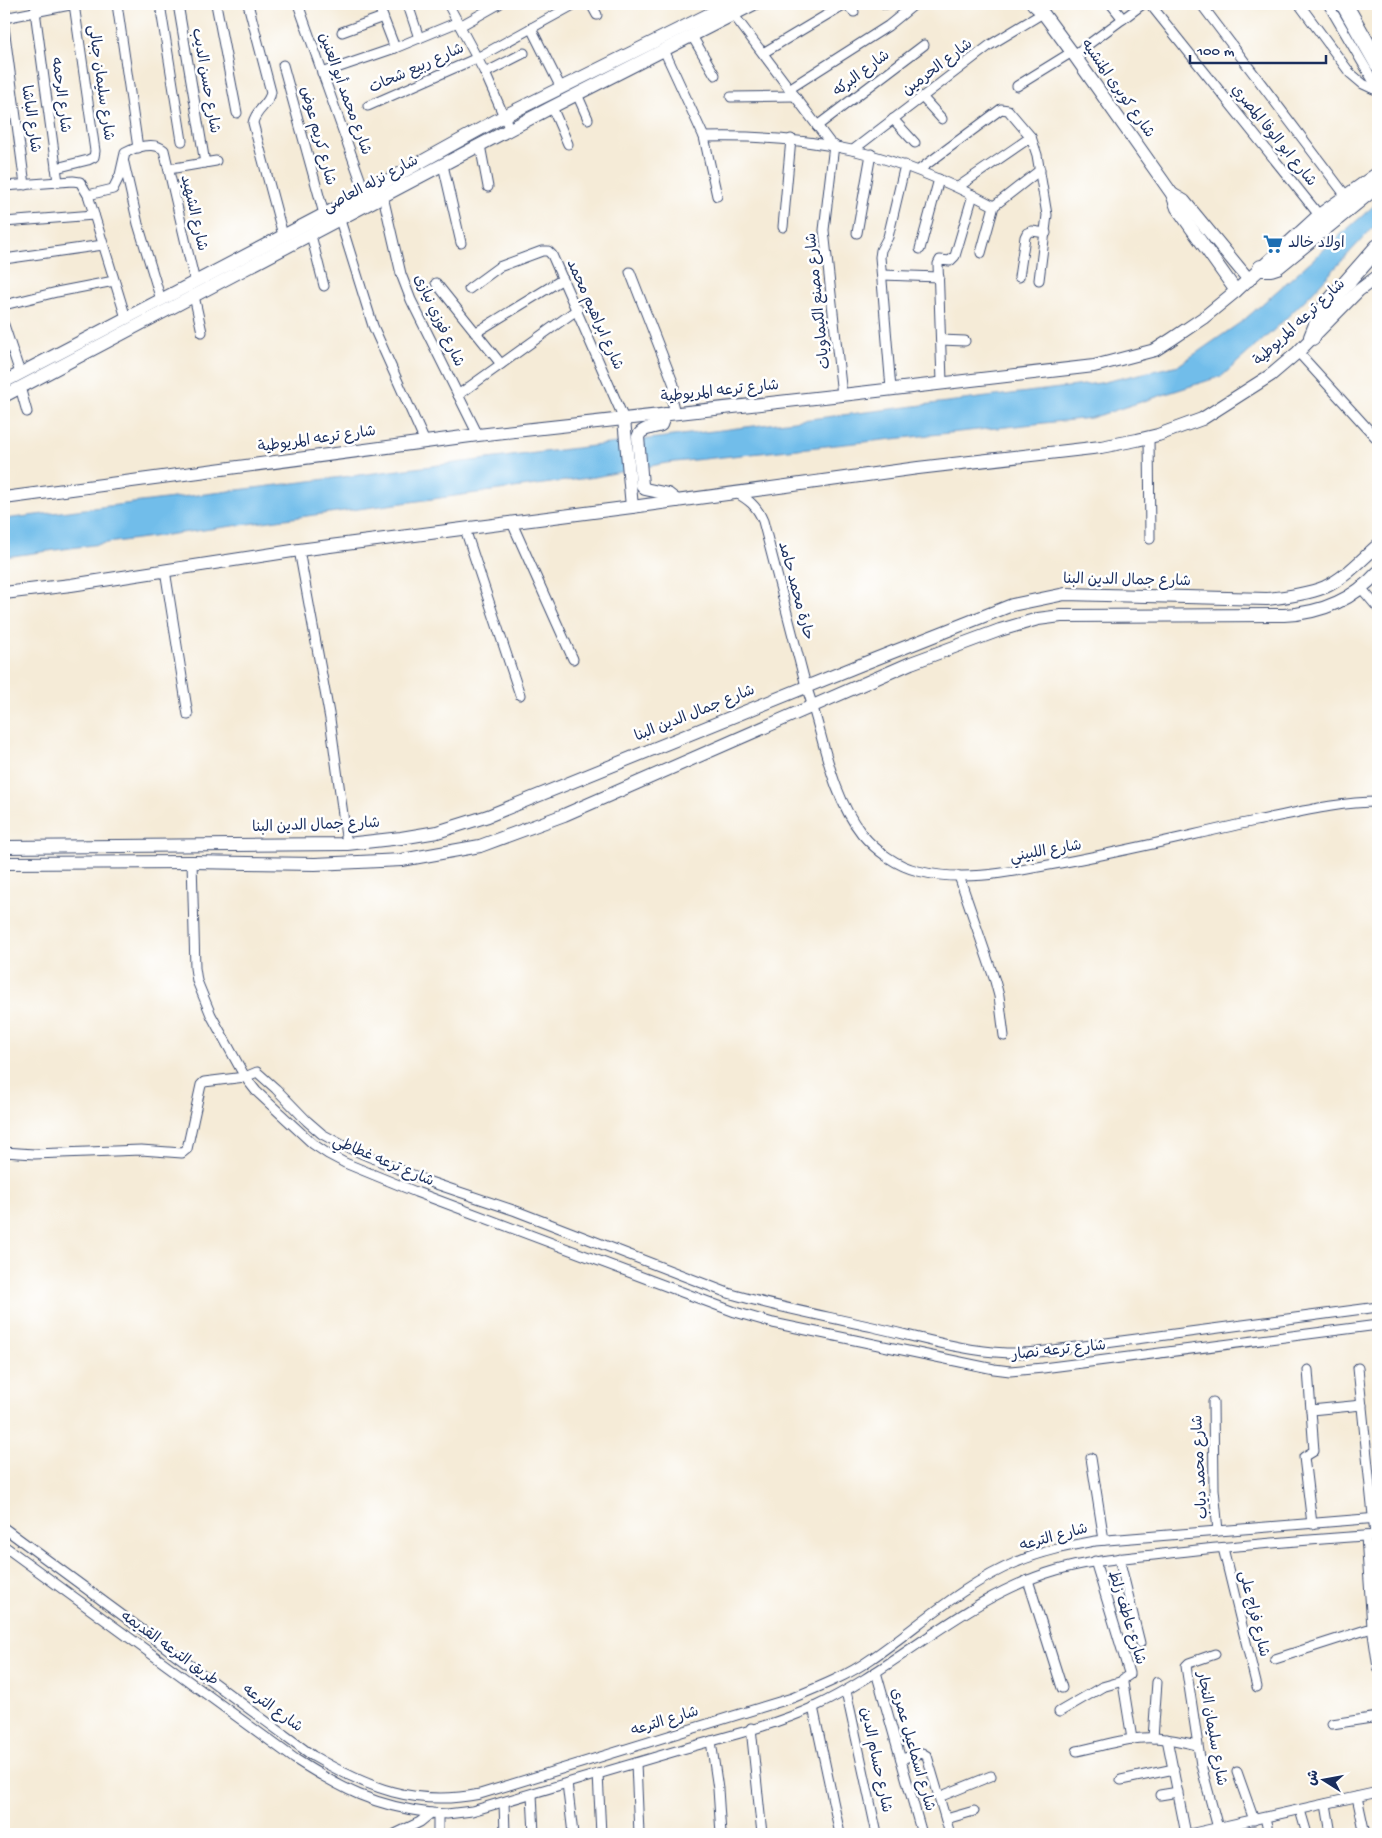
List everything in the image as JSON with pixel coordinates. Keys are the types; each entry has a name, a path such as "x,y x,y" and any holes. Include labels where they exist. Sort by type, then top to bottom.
{"highway":[{"path":"1344,4 1378,64"},
{"path":"1261,268 1277,266 1326,218 1378,184"},
{"path":"1312,337 1320,315 1327,305 1377,249"}],"main road":[{"name":"شارع نزله العاصى","path":"4,382 20,372 65,356 340,220 381,191 504,116 714,7 731,9 754,4"},
{"name":"شارع كوبرى المنشيه","path":"1038,8 1073,54 1172,194 1177,208 1236,291"},
{"name":"شارع نزله العاصى","path":"4,396 126,318 161,300 186,295 195,282 365,192 381,191 443,165 692,36 731,9"},
{"path":"1326,218 1346,196 1378,173"},
{"name":"شارع كوبرى المنشيه","path":"1172,194 1184,201 1249,280"},
{"name":"شارع ترعه المريوطية","path":"4,498 478,435 1094,366 1154,350 1203,318 1261,268"},
{"name":"شارع ترعه المريوطية","path":"4,593 299,550 918,468 1101,447 1149,437 1202,419 1271,375 1298,352 1358,291 1378,276"},
{"path":"632,438 644,430 660,425 670,413"},
{"path":"624,418 632,438 642,485 646,489 668,494 677,501"},
{"path":"632,438 632,507"},
{"name":"شارع جمال الدين البنا","path":"4,847 347,844 437,832 488,816 806,686 1012,605 1064,594 1267,600 1289,597 1326,586 1378,545"},
{"path":"4,863 192,862 316,864 402,860 480,846 564,815 911,663 1000,630 1038,619 1061,616 1296,614 1320,610 1349,597 1362,588 1378,572"}],"street":[{"path":"4,18 58,5 74,4"},
{"name":"شارع سليمان جبالى","path":"56,168 91,159 96,151 74,4"},
{"path":"88,194 112,189 120,175 125,153 138,148 117,4"},
{"path":"160,4 182,141"},
{"name":"شارع حسن الديب","path":"178,4 205,163"},
{"path":"216,4 237,113"},
{"path":"248,4 271,92 271,98 254,116 253,123 283,235"},
{"name":"شارع محمد أبو العنين","path":"298,4 365,192"},
{"path":"378,4 395,48"},
{"path":"448,4 485,73 510,130"},
{"path":"322,73 459,24 499,4"},
{"name":"شارع ربيع شحات","path":"368,106 477,58 575,4"},
{"path":"591,4 597,15"},
{"path":"763,53 846,4 854,12"},
{"path":"731,98 792,92 888,26 915,4"},
{"path":"1111,4 1123,19"},
{"path":"1017,86 1073,54 1143,4"},
{"name":"شارع ابو الوفا المصري","path":"1150,4 1326,218"},
{"path":"1201,4 1346,196"},
{"path":"1299,4 1350,73 1363,84 1378,90"},
{"path":"1328,4 1378,90"},
{"path":"408,5 420,38"},
{"name":"شارع الحرمين","path":"853,150 1038,8"},
{"path":"731,9 832,145"},
{"name":"شارع الرحمه","path":"35,12 58,182"},
{"path":"342,32 383,17"},
{"name":"شارع الباشا","path":"4,27 25,185"},
{"path":"532,28 561,88"},
{"path":"692,36 715,75"},
{"name":"شارع البركه","path":"817,126 924,45"},
{"path":"664,50 704,137 717,196"},
{"path":"485,73 524,53"},
{"name":"شارع كريم عوض","path":"283,65 324,214"},
{"path":"577,94 588,118"},
{"path":"922,97 942,119"},
{"path":"552,107 568,144"},
{"path":"919,170 1001,109 1005,108 1008,110 1031,137 1040,170 1047,215 1039,280"},
{"path":"893,119 915,143"},
{"path":"704,137 791,138 871,154 919,170 958,187 994,206"},
{"path":"958,187 1031,137"},
{"path":"783,227 791,138"},
{"name":"شارع الشهيد","path":"138,148 154,145 160,146 164,150 195,282"},
{"name":"شارع مصنع الكيماويات","path":"832,145 824,230 842,395"},
{"path":"480,146 488,186"},
{"path":"857,233 871,154"},
{"path":"124,159 138,224 161,300"},
{"path":"169,169 216,161"},
{"path":"443,165 461,243"},
{"path":"890,389 881,250 888,237 905,165"},
{"path":"981,253 994,206 1040,170"},
{"path":"920,249 939,179"},
{"path":"4,186 80,182 88,194 126,318"},
{"name":"شارع فوزي نيازى","path":"381,191 401,274 410,300 478,435"},
{"path":"942,382 940,260 950,261 955,256 973,195"},
{"path":"4,222 94,215"},
{"path":"340,220 373,326 424,442"},
{"path":"1019,277 1027,233 1032,231 1046,232"},
{"path":"311,235 324,286"},
{"path":"4,259 103,245"},
{"name":"شارع ابراهيم محمد","path":"469,289 499,267 542,251 548,251 552,255 578,309 624,418"},
{"path":"630,272 674,386 670,413"},
{"path":"882,275 939,277"},
{"path":"475,333 563,279"},
{"path":"4,305 114,281"},
{"path":"436,283 501,364"},
{"path":"186,295 202,332"},
{"path":"458,395 578,309"},
{"path":"4,325 20,372"},
{"path":"941,340 965,341"},
{"path":"1298,352 1378,440"},
{"path":"20,387 26,412"},
{"path":"1149,437 1150,539"},
{"name":"حارة محمد حامد","path":"735,492 754,505 763,521 806,686 814,707"},
{"path":"512,523 573,659"},
{"path":"465,529 520,695"},
{"path":"299,550 330,719 347,844"},
{"path":"166,570 188,715"},
{"path":"1362,588 1378,608"},
{"name":"شارع اللبيني","path":"814,707 833,777 862,834 888,857 909,868 935,874 959,876 1012,872 1115,854 1316,808 1361,802 1378,802"},
{"name":"شارع ترعه غطاطي","path":"192,862 195,968 197,981 211,1015 245,1078 256,1091 313,1144 344,1163 689,1296"},
{"path":"959,876 995,981 999,996 1004,1036"},
{"name":"شارع ترعه غطاطي","path":"245,1078 255,1072 259,1072 307,1121 322,1134 344,1146 427,1181 516,1211 695,1281"},
{"path":"4,1152 34,1154 141,1150 182,1153 187,1149 201,1085 204,1082 245,1078"},
{"name":"شارع ترعه نصار","path":"695,1281 745,1298 969,1348 1018,1354 1378,1306"},
{"name":"شارع ترعه نصار","path":"689,1296 745,1315 817,1332 1010,1371 1378,1324"},
{"path":"817,1332 821,1315"},
{"path":"1358,1368 1376,1518 1373,1536 1378,1668"},
{"path":"1308,1370 1314,1451 1305,1454 1304,1457 1312,1524"},
{"name":"شارع محمد دياب","path":"1212,1402 1214,1489 1218,1531"},
{"path":"1311,1410 1362,1405"},
{"path":"1091,1458 1104,1540"},
{"name":"شارع الترعه","path":"4,1528 312,1756 351,1777 384,1790 414,1796 453,1799 480,1794 811,1691 846,1675 871,1660 978,1582 1016,1562 1049,1551 1104,1540 1376,1518"},
{"name":"شارع الترعه","path":"395,1834 435,1813 454,1813 504,1802 711,1741 813,1707 846,1691 989,1599 1028,1580 1056,1570 1094,1561 1119,1558 1373,1536"},
{"name":"طريق الترعه القديمه","path":"4,1546 234,1713 270,1742 310,1769 342,1788 385,1805 435,1813"},
{"name":"شارع فراج على","path":"1223,1548 1256,1687"},
{"path":"1119,1558 1140,1643"},
{"name":"شارع عاطف زلط","path":"1094,1561 1129,1673 1122,1681 1132,1739"},
{"path":"1028,1580 1062,1688"},
{"path":"1274,1659 1375,1627"},
{"name":"شارع سليمان النجار","path":"1215,1654 1187,1664 1186,1669 1197,1745 1218,1828"},
{"name":"شارع اسماعيل عمرى","path":"876,1672 922,1834"},
{"path":"1059,1712 1102,1687 1122,1681"},
{"path":"1153,1738 1157,1682"},
{"name":"شارع حسام الدين","path":"846,1691 878,1834"},
{"path":"813,1707 840,1834"},
{"path":"1332,1724 1378,1717"},
{"path":"751,1728 762,1834"},
{"path":"1077,1751 1132,1739 1167,1739 1197,1745"},
{"path":"1167,1739 1187,1834 1378,1792"},
{"path":"711,1741 721,1834"},
{"path":"901,1759 922,1753 927,1756 950,1834"},
{"path":"636,1763 639,1834"},
{"path":"1122,1780 1174,1769"},
{"path":"1237,1772 1254,1820"},
{"path":"598,1774 601,1834"},
{"path":"939,1797 991,1776"},
{"path":"567,1783 573,1834"},
{"path":"1160,1795 1178,1792"},
{"path":"532,1794 534,1834"},
{"path":"1357,1797 1365,1834"},
{"path":"453,1799 454,1813"},
{"path":"504,1802 505,1834"},
{"path":"1326,1804 1331,1834"},
{"path":"1300,1810 1307,1834"},
{"path":"946,1819 974,1811"},
{"path":"435,1813 438,1834"},
{"path":"1265,1818 1269,1834"}],"water":[{"path":"1378,202 1378,222 1311,294 1222,376 1091,418 666,463 595,477 4,557 4,519 1100,383 1179,365 1244,320"}],"place":[{"name":"اولاد خالد","path":"1273,244"}]}
